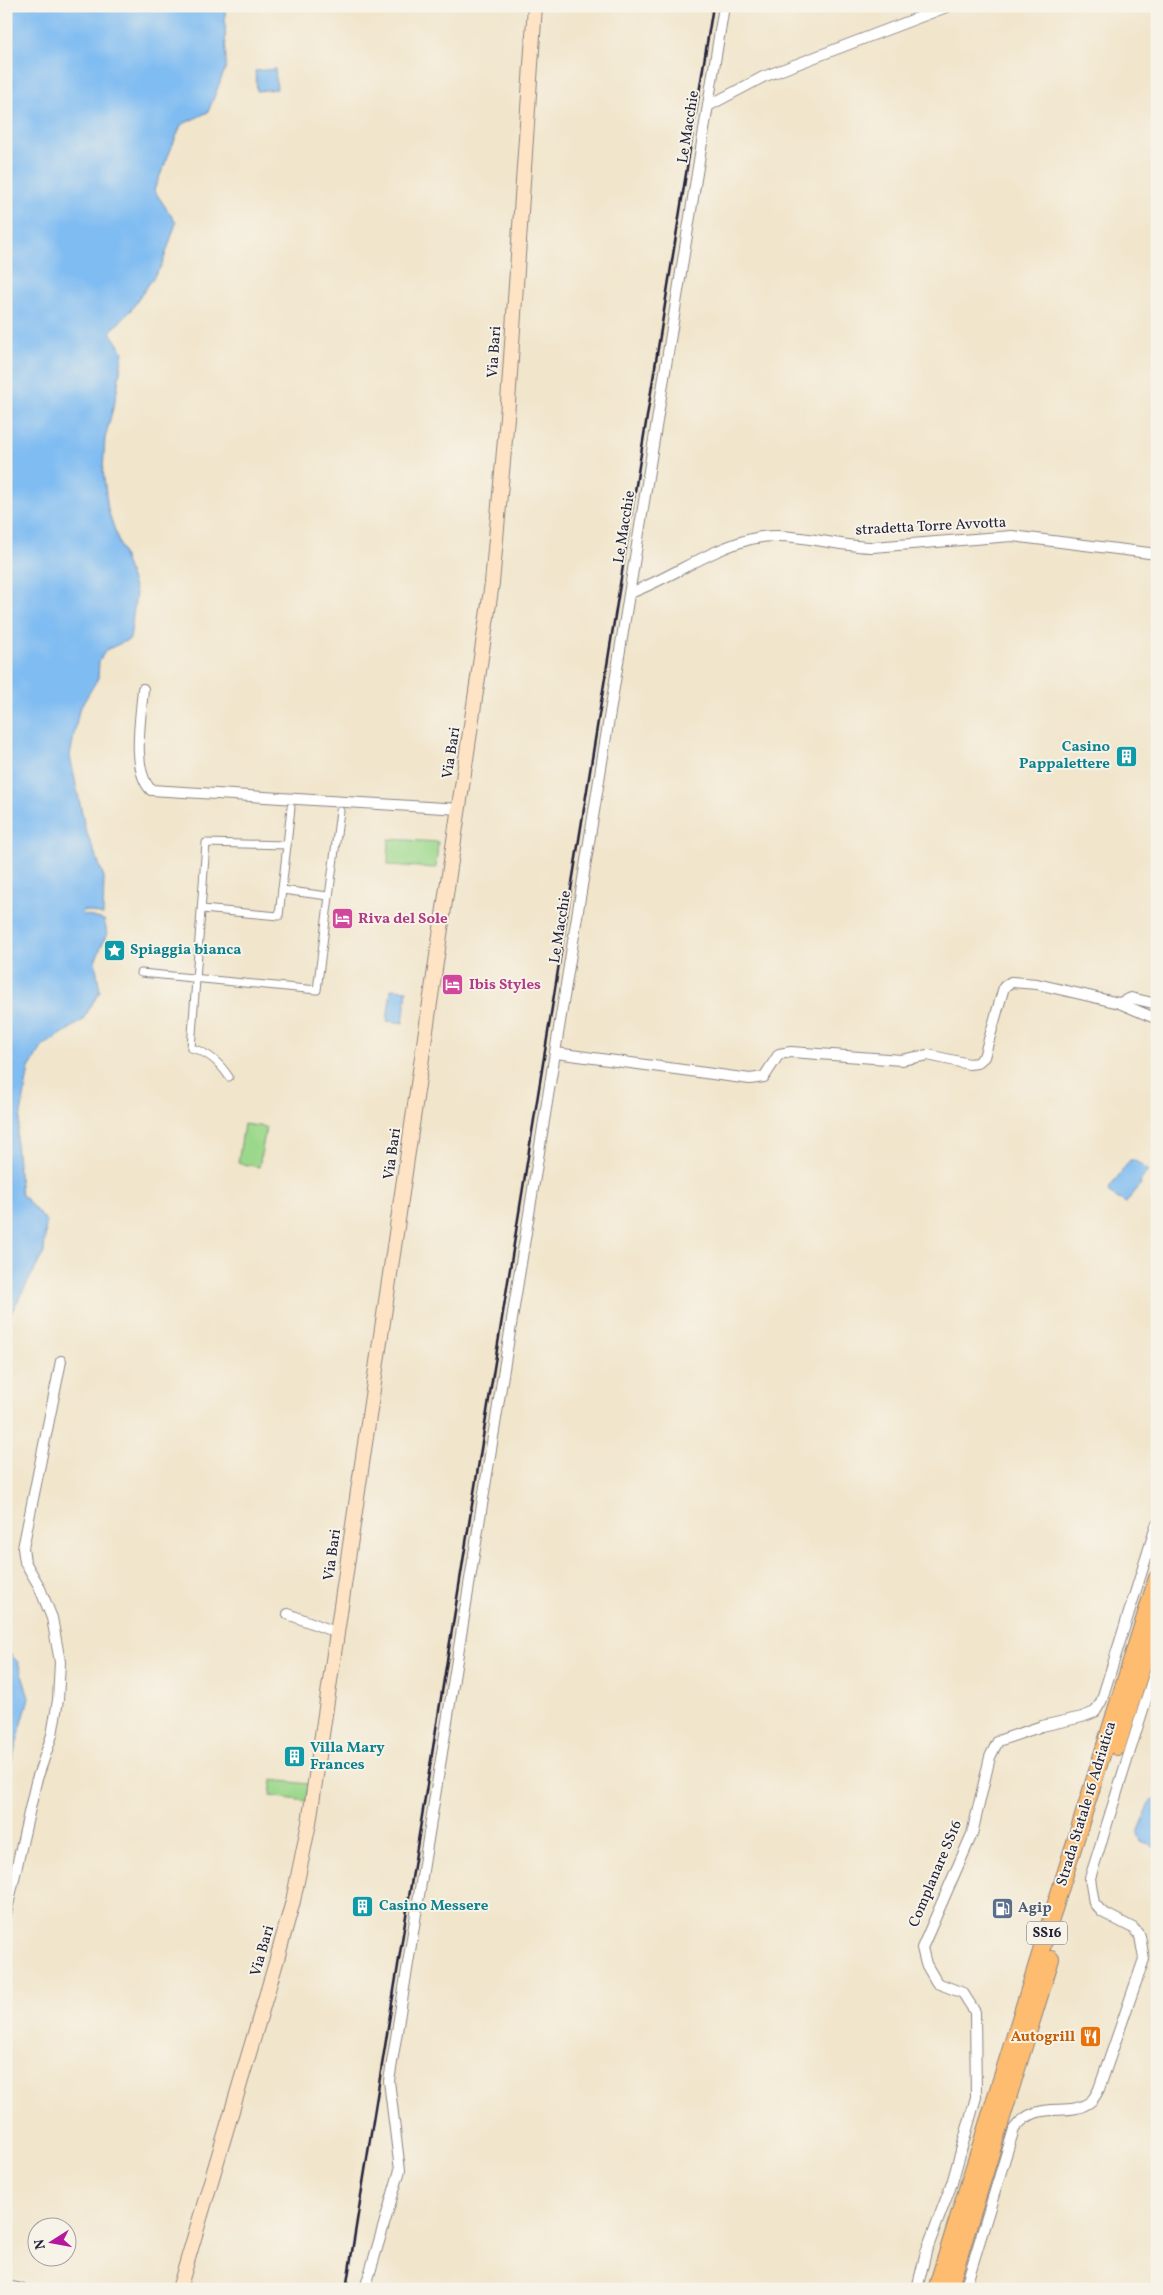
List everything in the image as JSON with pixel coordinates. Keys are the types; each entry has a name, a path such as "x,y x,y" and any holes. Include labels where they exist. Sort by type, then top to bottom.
{"highway":[{"name":"Strada Statale 16 Adriatica","path":"936,2289 1157,1578"},
{"name":"Strada Statale 16 Adriatica","path":"948,2289 1157,1618"}],"main road":[{"name":"Via Bari","path":"179,2289 293,1901 309,1823 460,809 490,593 500,500 535,6"}],"street":[{"name":"Le Macchie","path":"365,2289 400,2170 389,2081 724,6"},
{"path":"708,106 763,78 948,6"},
{"name":"stradetta Torre Avvotta","path":"630,593 752,538 804,538 851,547 955,542 1012,536 1157,554"},
{"path":"144,689 140,741 141,774 144,783 151,790 460,809"},
{"path":"202,909 279,916 291,807"},
{"path":"141,972 317,990 340,811"},
{"path":"229,1077 223,1068 204,1051 191,1048 206,843 287,845"},
{"path":"282,890 328,896"},
{"path":"556,1053 750,1079 764,1077 779,1054 791,1052 901,1060 928,1055 969,1064 977,1063 984,1057 1004,986 1011,982 1037,984 1119,1003 1157,1019"},
{"path":"1119,1003 1131,998 1157,1004"},
{"path":"6,1914 36,1782 52,1735 58,1700 60,1662 52,1618 39,1586 25,1562 23,1548 61,1361"},
{"name":"Complanare SS16","path":"917,2289 926,2252 952,2183 976,2097 975,2012 963,1993 937,1983 926,1964 922,1948 972,1834 990,1757 998,1741 1042,1726 1096,1712 1101,1702 1157,1523"},
{"path":"288,1614 338,1634"},
{"path":"965,2289 1014,2129 1022,2119 1042,2110 1076,2107 1090,2102 1099,2089 1144,1959 1140,1936 1133,1928 1102,1912 1094,1902 1090,1878 1157,1665"},
{"path":"6,2286 21,2289"}],"green space":[{"path":"389,839 438,842 436,868 388,865"},
{"path":"244,1124 266,1127 259,1167 238,1163"},
{"path":"272,1780 309,1784 307,1801 270,1796"}],"water":[{"path":"6,6 225,6 226,67 208,112 181,125 154,190 176,223 162,265 131,310 110,332 123,352 116,397 105,438 103,470 108,510 136,593 130,639 106,650 99,661 98,678 79,710 70,756 85,828 104,877 103,915 83,910 82,914 104,920 107,933 95,961 100,991 82,1021 43,1046 29,1068 16,1143 21,1194 46,1221 44,1253 6,1322"},
{"path":"275,69 277,89 257,91 255,71"},
{"path":"391,989 407,990 403,1023 387,1021"},
{"path":"1130,1160 1134,1160 1148,1170 1140,1182 1141,1184 1126,1203 1110,1194 1108,1190"},
{"path":"6,1650 18,1662 29,1698 6,1782"},
{"path":"1157,1796 1157,1848 1141,1842 1138,1833 1151,1801"}],"railway":[{"path":"346,2289 713,6"}],"place":[{"name":"Casino Pappalettere","path":"1126,756"},
{"name":"Riva del Sole","path":"342,919"},
{"name":"Spiaggia bianca","path":"114,950"},
{"name":"Ibis Styles","path":"453,985"},
{"name":"Villa Mary Frances","path":"294,1757"},
{"name":"Casino Messere","path":"363,1906"},
{"name":"Agip","path":"1002,1908"},
{"name":"Autogrill","path":"1091,2037"}]}
